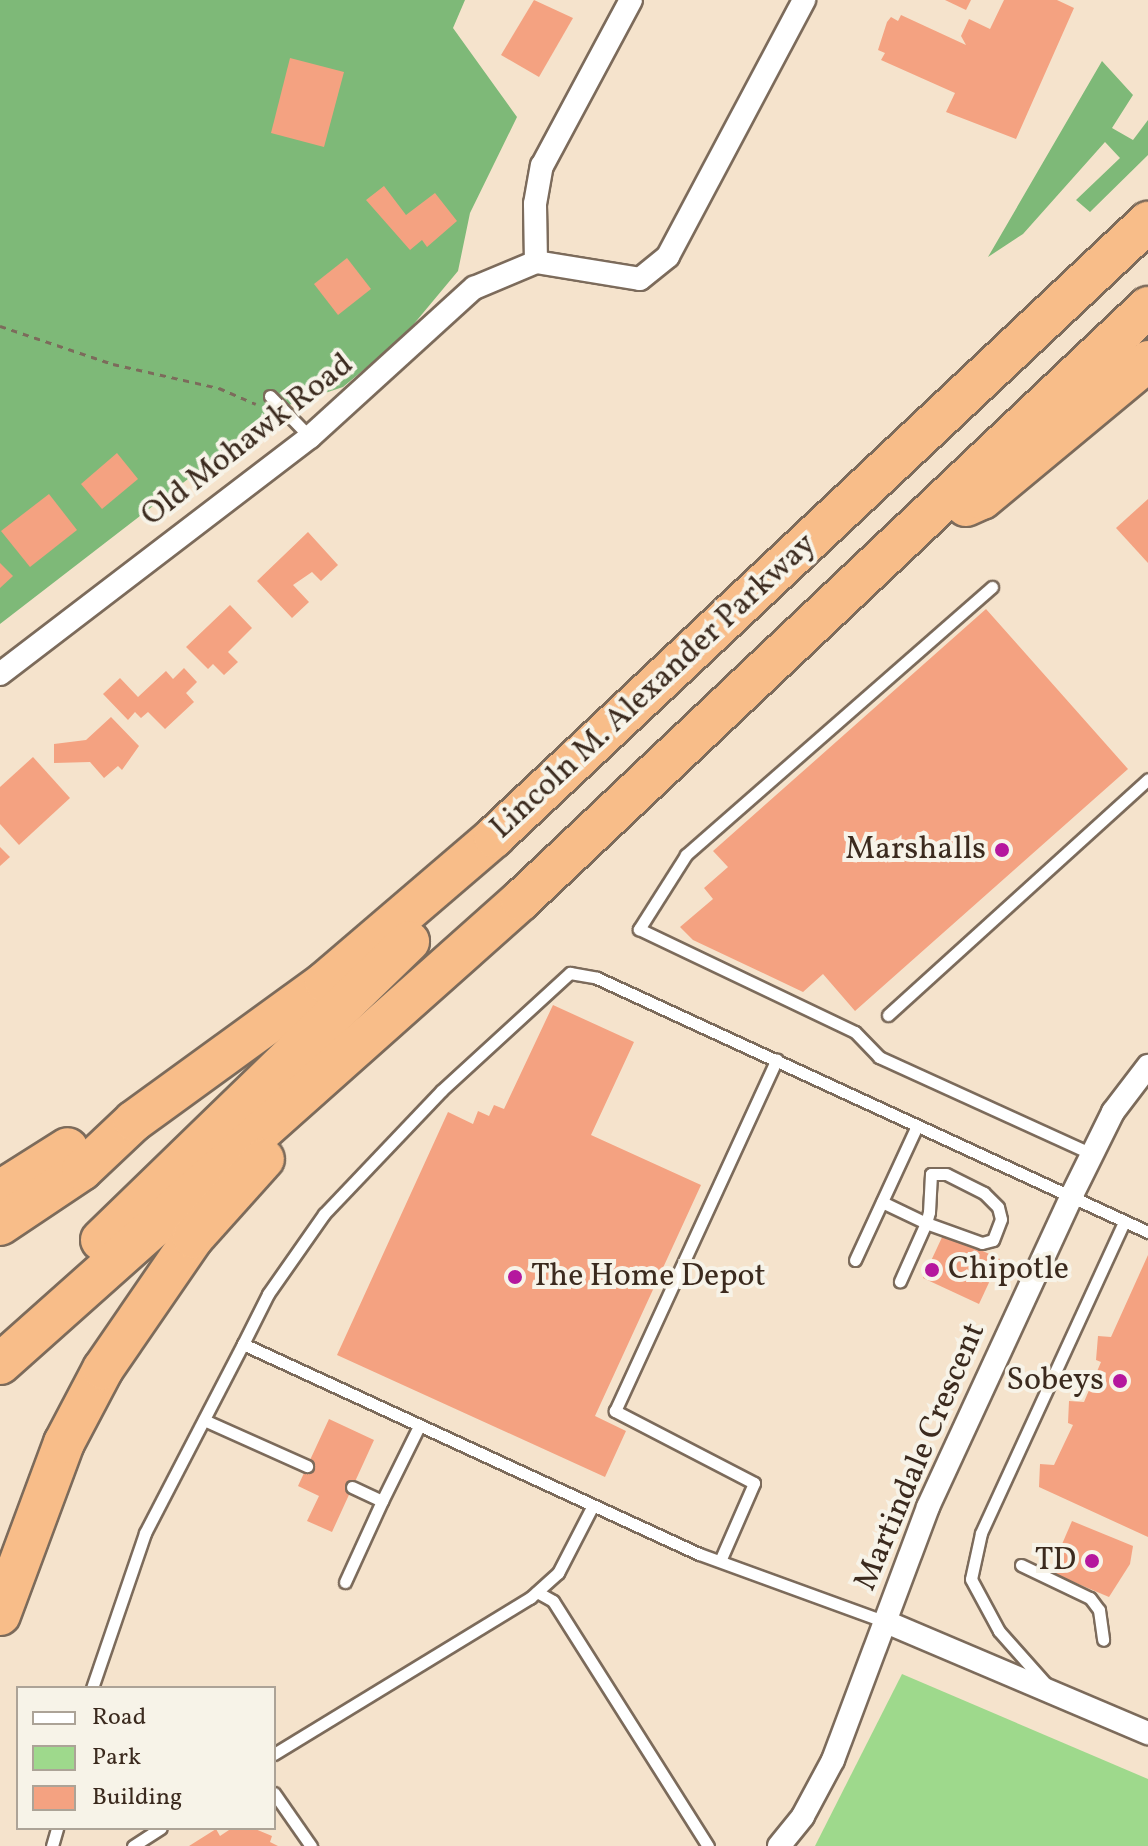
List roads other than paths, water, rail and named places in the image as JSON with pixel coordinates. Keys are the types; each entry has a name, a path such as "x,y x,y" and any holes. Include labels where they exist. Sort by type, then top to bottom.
{"highway":[{"path":"1085,281 1110,235 1148,196"},
{"name":"Lincoln M. Alexander Parkway","path":"134,1121 325,982 494,837 1148,222"},
{"name":"Lincoln M. Alexander Parkway","path":"521,900 1148,307"},
{"path":"914,529 982,499 1148,361"},
{"path":"0,1335 452,901 494,837"},
{"path":"0,1364 521,900"},
{"path":"0,1615 64,1443 103,1369 148,1299 193,1238 270,1152 521,900"},
{"path":"0,1191 78,1141 134,1121"},
{"path":"0,1225 82,1170 134,1121"}],"street":[{"path":"631,0 542,166 535,204 536,262 640,279 668,256 804,0"},
{"name":"Old Mohawk Road","path":"0,674 310,437 474,288 536,262"},
{"name":"Martindale Crescent","path":"1148,1066 1113,1112 1070,1199 928,1507 886,1622 1051,1689 1148,1733"},
{"path":"779,1846 803,1816 833,1760 886,1622"}],"lane":[{"path":"270,396 310,437"},
{"path":"992,587 686,855 639,929 855,1032 879,1057 1092,1154"},
{"path":"888,1015 1148,779"},
{"path":"93,1686 145,1533 268,1294 324,1214 441,1091 570,973 597,978 777,1059 1070,1199 1148,1232"},
{"path":"720,1561 754,1483 615,1411 777,1059"},
{"path":"855,1260 917,1126"},
{"path":"882,1202 926,1223 988,1244 1000,1229 993,1200 946,1174 931,1174 926,1223 900,1281"},
{"path":"1051,1689 999,1631 971,1579 981,1533 1124,1222"},
{"path":"243,1344 592,1507 720,1561 886,1622"},
{"path":"204,1420 307,1466"},
{"path":"345,1582 419,1426"},
{"path":"352,1487 382,1501"},
{"path":"276,1753 537,1592 558,1573 592,1507"},
{"path":"1021,1565 1090,1598 1099,1610 1103,1640"},
{"path":"537,1592 553,1601 708,1846"},
{"path":"276,1796 311,1846"},
{"path":"133,1846 158,1830"}],"place":[{"name":"Marshalls","path":"1002,850"},
{"name":"Chipotle","path":"932,1270"},
{"name":"The Home Depot","path":"515,1277"},
{"name":"Sobeys","path":"1120,1381"},
{"name":"TD","path":"1092,1561"}]}
